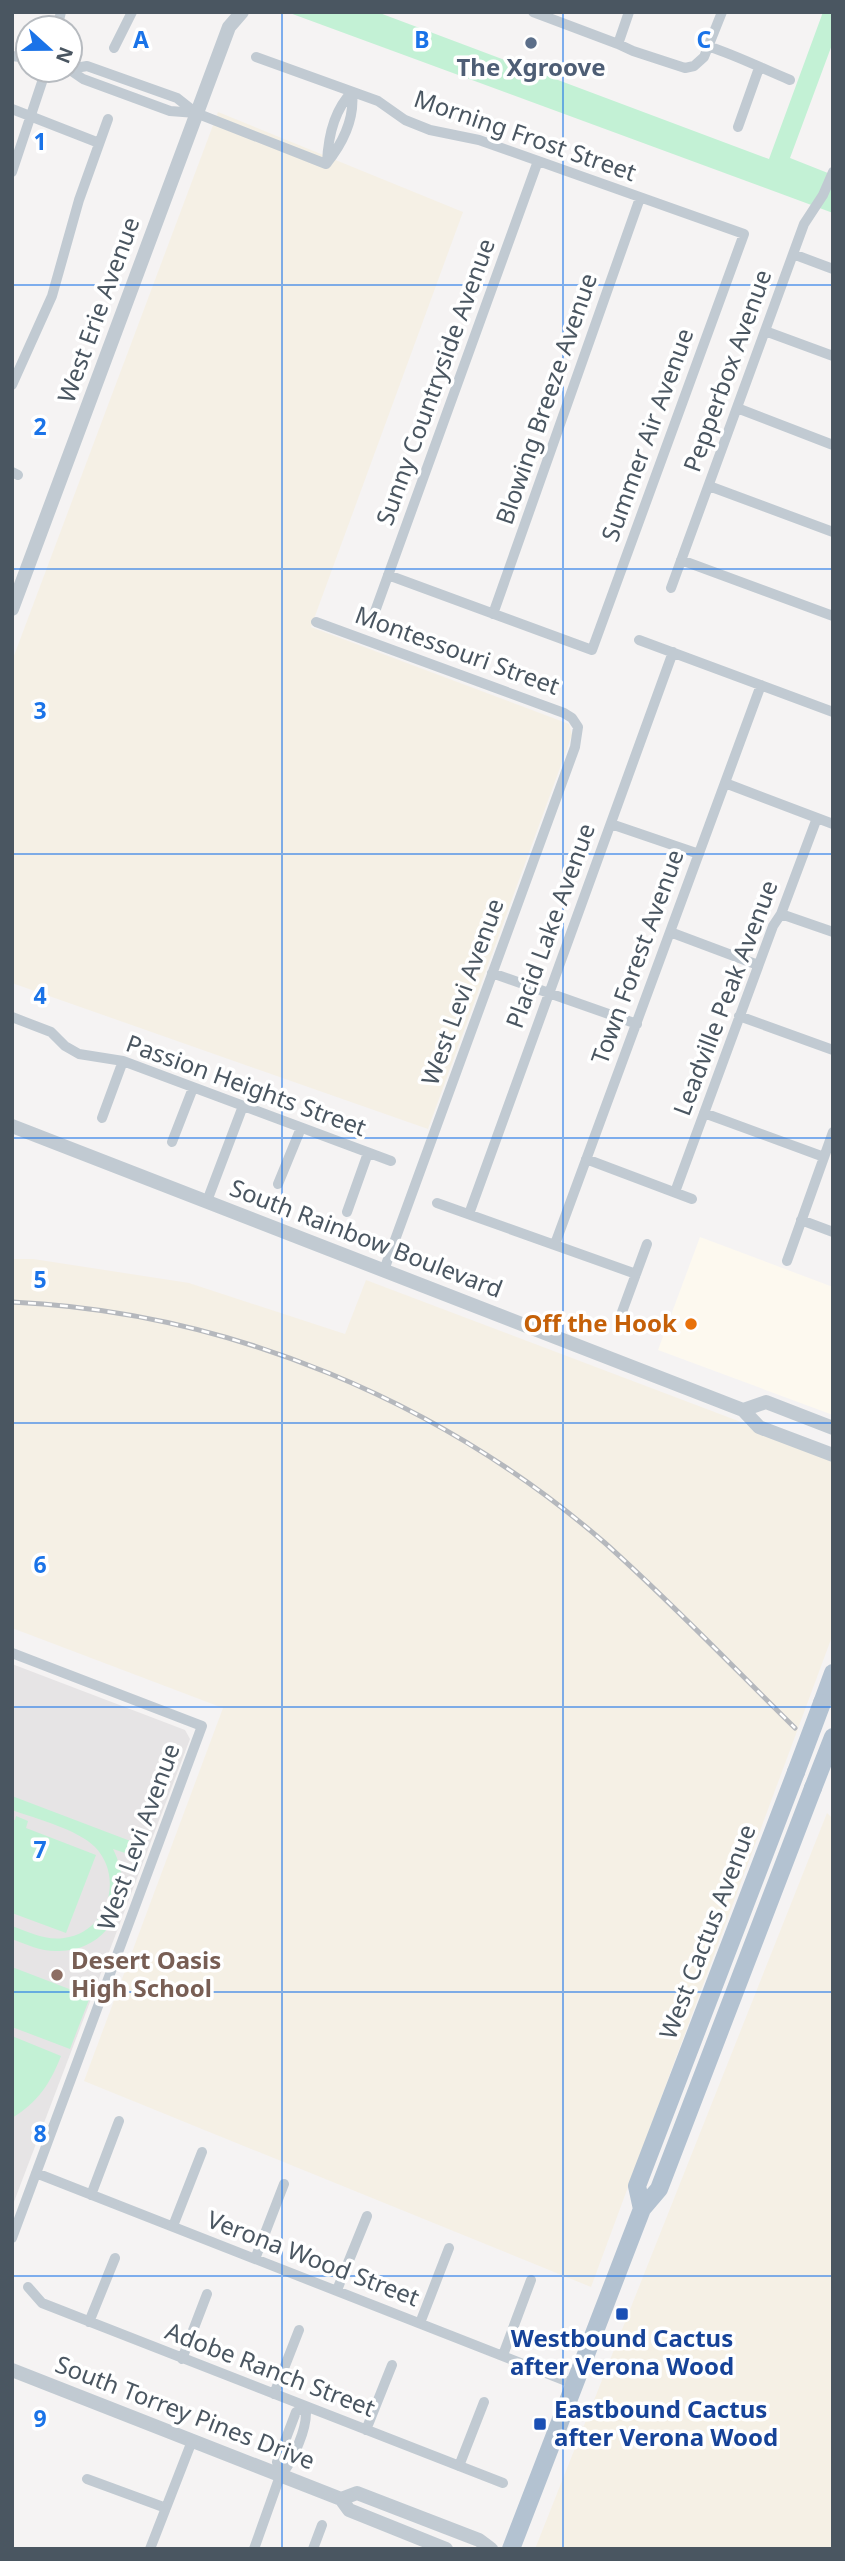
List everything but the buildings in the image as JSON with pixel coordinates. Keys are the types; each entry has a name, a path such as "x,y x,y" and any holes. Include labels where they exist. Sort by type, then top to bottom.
{"main road":[{"name":"West Cactus Avenue","path":"642,2209 637,2186 833,1673"},
{"name":"West Cactus Avenue","path":"511,2549 642,2209 659,2189 833,1737"}],"street":[{"name":"West Erie Avenue","path":"227,12 229,27"},
{"name":"West Erie Avenue","path":"12,609 229,27 242,12"},
{"path":"533,12 632,51 685,68 694,66 704,57 722,12"},
{"path":"618,44 629,12"},
{"path":"114,48 130,13"},
{"path":"710,47 743,58 790,80"},
{"name":"Morning Frost Street","path":"256,57 378,101 405,120 430,130 479,140 744,234"},
{"path":"738,127 760,68"},
{"path":"84,79 170,111 196,113 326,164 328,141 343,101 352,92"},
{"path":"12,172 42,84"},
{"path":"12,109 99,143"},
{"path":"12,385 52,296 79,200 108,119"},
{"name":"Sunny Countryside Avenue","path":"373,617 538,161"},
{"name":"Pepperbox Avenue","path":"671,588 804,224 823,195 833,172"},
{"name":"Blowing Breeze Avenue","path":"493,614 640,198"},
{"name":"Summer Air Avenue","path":"493,614 592,650 744,234"},
{"path":"793,254 833,269"},
{"path":"765,331 833,356"},
{"path":"737,408 833,445"},
{"path":"709,486 833,532"},
{"path":"681,560 833,616"},
{"path":"388,575 493,614"},
{"name":"Montessouri Street","path":"316,622 564,713 572,718 578,727"},
{"path":"639,640 833,712"},
{"name":"Placid Lake Avenue","path":"469,1214 673,652"},
{"name":"Town Forest Avenue","path":"555,1244 761,685"},
{"name":"West Levi Avenue","path":"384,1270 576,747 578,727"},
{"path":"725,783 833,824"},
{"name":"Leadville Peak Avenue","path":"674,1192 758,965 773,926 781,914 817,818"},
{"path":"611,824 699,854"},
{"path":"781,914 833,932"},
{"path":"670,932 758,965"},
{"path":"492,973 637,1024"},
{"path":"739,1016 833,1050"},
{"name":"Passion Heights Street","path":"13,1020 51,1032 65,1046 79,1054 123,1061 391,1161"},
{"path":"102,1118 123,1061"},
{"path":"172,1142 193,1087"},
{"path":"207,1201 243,1106"},
{"path":"704,1113 824,1157"},
{"name":"South Rainbow Boulevard","path":"12,1126 743,1410 759,1427 833,1455"},
{"path":"278,1184 301,1128"},
{"path":"787,1261 833,1132"},
{"path":"347,1212 368,1153"},
{"path":"586,1159 692,1199"},
{"path":"437,1203 636,1275"},
{"path":"801,1220 833,1232"},
{"path":"622,1312 647,1244"},
{"name":"South Rainbow Boulevard","path":"743,1410 766,1402 833,1427"},
{"name":"West Levi Avenue","path":"12,1653 202,1726 12,2238"},
{"path":"91,2195 119,2120"},
{"path":"173,2226 202,2152"},
{"name":"Verona Wood Street","path":"37,2173 574,2384"},
{"path":"255,2259 284,2185"},
{"path":"337,2290 367,2216"},
{"path":"420,2323 449,2248"},
{"path":"89,2322 115,2258"},
{"path":"503,2355 531,2280"},
{"name":"Adobe Ranch Street","path":"28,2287 42,2303 503,2483"},
{"path":"182,2359 207,2294"},
{"path":"274,2395 299,2330"},
{"path":"366,2430 392,2365"},
{"name":"South Torrey Pines Drive","path":"12,2370 341,2499 349,2510 446,2549"},
{"path":"459,2466 484,2402"},
{"path":"254,2549 279,2476 277,2462 296,2412 305,2407"},
{"path":"150,2549 192,2441"},
{"path":"87,2479 166,2508"},
{"name":"South Torrey Pines Drive","path":"341,2499 357,2493 479,2540 491,2549"},
{"path":"313,2549 322,2525"}],"shaded area":[{"path":"700,1237 833,1287 833,1415 658,1350"},
{"name":"Desert Oasis High School","path":"12,1664 185,1730 190,1739 12,2207"}],"green space":[{"path":"287,12 377,12 769,159 823,12 833,12 833,42 790,158 833,175 833,213"},
{"path":"12,1796 133,1842 128,1854 113,1849 120,1866 121,1900 106,1930 94,1941 78,1948 53,1951 35,1948 12,1939 12,1926 51,1938 79,1934 101,1915 110,1888 104,1860 95,1847 67,1830 12,1810"},
{"path":"16,1816 28,1821 26,1828 96,1855 66,1933 12,1913 12,1819 15,1820"},
{"path":"12,1967 90,1997 70,2049 12,2027"},
{"path":"12,2036 61,2056 42,2092 12,2118"}],"sand":[{"path":"218,112 463,212 311,627 569,724 572,735 428,1129 12,983 12,661"},
{"path":"12,1259 33,1259 189,1283 345,1334 366,1280 833,1457 833,1634 591,2287 84,2081 223,1708 12,1628"},
{"path":"827,1813 833,1819 833,2549 535,2549"}],"railway":[{"path":"12,1302 93,1309 173,1324 252,1345 328,1373 403,1407 474,1447 541,1492 605,1543 678,1611 795,1728"}],"place":[{"name":"The Xgroove","path":"531,43"},
{"name":"Off the Hook","path":"691,1324"},
{"name":"Desert Oasis High School","path":"57,1975"},
{"name":"Westbound Cactus after Verona Wood","path":"622,2314"},
{"name":"Eastbound Cactus after Verona Wood","path":"540,2424"}]}
